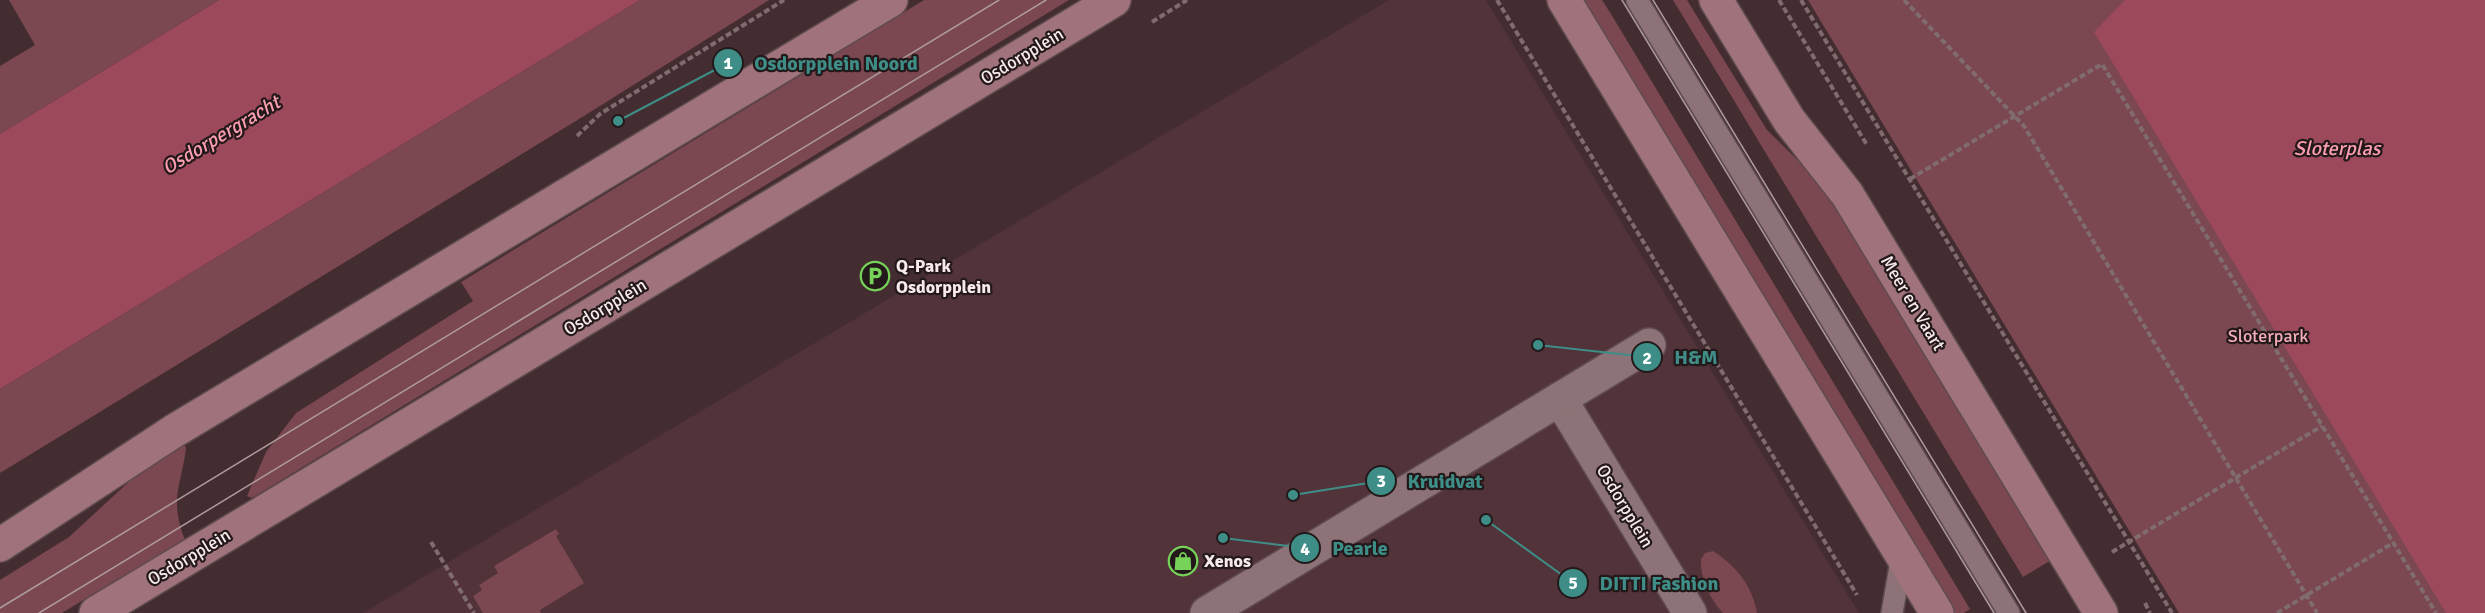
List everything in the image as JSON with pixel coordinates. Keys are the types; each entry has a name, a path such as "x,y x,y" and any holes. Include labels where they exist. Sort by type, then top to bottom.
{"street":[{"path":"0,544 174,431 891,0"},
{"name":"Osdorpplein","path":"96,613 1114,0"},
{"path":"1564,0 1937,613"},
{"name":"Meer en Vaart","path":"1716,0 1789,120 1847,194 2101,613"},
{"path":"1207,613 1649,345"},
{"name":"Osdorpplein","path":"1560,399 1690,613"}],"lane":[{"path":"1637,0 2009,613"},
{"path":"1892,613 1902,555"}],"path":[{"path":"570,144 600,114 784,0"},
{"path":"1497,0 1862,603"},
{"path":"1801,0 2172,613"},
{"path":"1904,0 2024,126 2317,613"},
{"path":"1910,179 2102,64 2436,613"},
{"path":"2077,574 2322,426"},
{"path":"431,542 474,613"},
{"path":"2277,613 2393,543"}],"shaded area":[{"path":"1389,0 1486,0 1859,613 363,613"}],"green space":[{"path":"9,0 219,0 0,134 0,66 35,45"},
{"path":"640,0 769,0 584,116 0,473 0,389"},
{"path":"924,0 1069,0 252,498 247,496 266,452 296,413 473,301 461,282"},
{"path":"1580,0 1602,0 1611,14 1970,609 1964,613 1953,613"},
{"path":"1673,0 1687,0 1767,130 1825,187 2053,559 2023,577"},
{"name":"Sloterpark","path":"1808,0 2300,0 2485,613 2179,613"},
{"path":"183,442 186,448 177,503 180,526 185,540 157,560 121,577 62,613 0,613 0,580 69,537 133,478"},
{"path":"556,529 559,534 556,536 584,583 540,610 541,613 483,613 473,596 482,590 479,585 498,573 494,566"},
{"path":"1713,551 1742,577 1755,603 1757,613 1723,613 1714,601 1706,588 1701,566 1701,559 1705,553"}],"water":[{"name":"Osdorpergracht","path":"219,0 640,0 0,389 0,134"},
{"name":"Sloterplas","path":"2125,0 2485,0 2485,613 2446,613 2094,32"}],"tram line":[{"path":"0,608 999,0"},
{"path":"39,613 1046,0"},
{"path":"1622,0 1994,613"},
{"path":"1653,0 2026,613"}],"place":[{"name":"Osdorpplein Noord","path":"618,121"},
{"name":"Q-Park Osdorpplein","path":"875,276"},
{"name":"H&M","path":"1538,345"},
{"name":"Kruidvat","path":"1293,495"},
{"name":"DITTI Fashion","path":"1486,520"},
{"name":"Pearle","path":"1223,538"},
{"name":"Xenos","path":"1183,561"}]}
